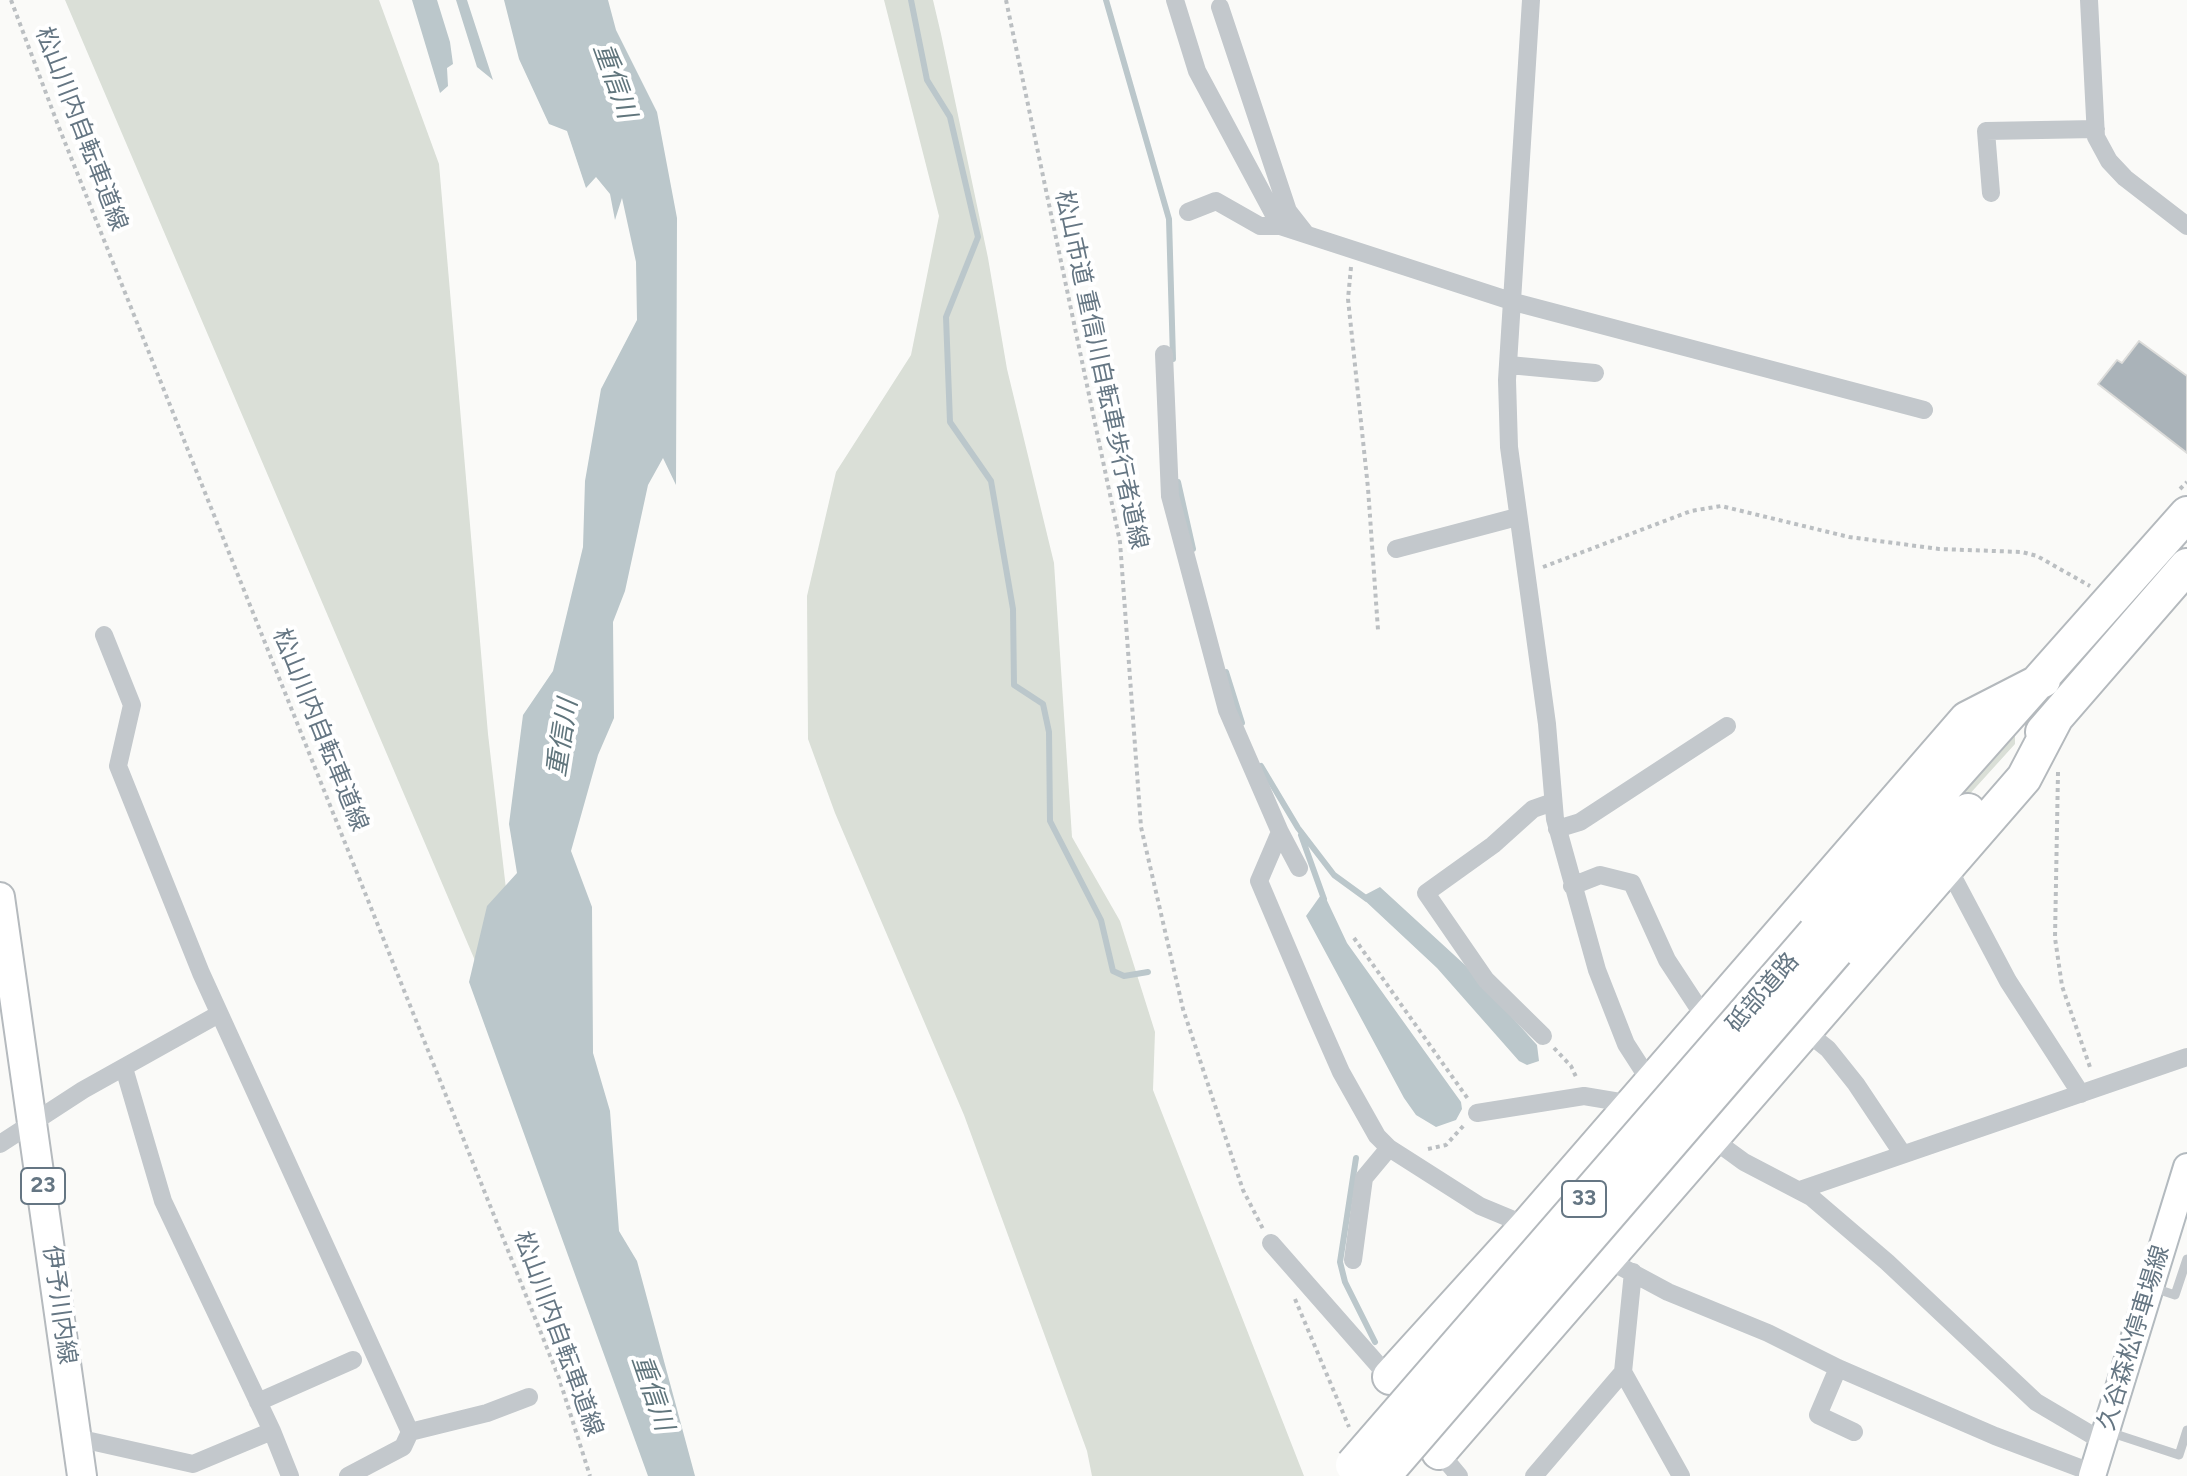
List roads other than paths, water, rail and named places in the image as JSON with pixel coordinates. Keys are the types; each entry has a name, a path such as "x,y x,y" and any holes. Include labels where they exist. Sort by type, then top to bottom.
{"highway":[{"name":"砥部道路","path":"1383,1476 2043,680 2187,514"},
{"name":"砥部道路","path":"1344,1476 1825,942 1903,875 2056,717 2187,566"},
{"path":"1390,1377 1527,1226 1967,719 2043,680"},
{"path":"1447,1468 1620,1265 1710,1137 2024,778 2056,717"}],"main road":[{"name":"伊予川内線","path":"0,897 82,1476"},
{"name":"久谷森松停車場線","path":"2092,1474 2149,1287 2182,1201 2187,1167"}],"street":[{"path":"1175,0 1197,71 1280,226"},
{"path":"1531,0 1509,365 1509,447 1524,575 1547,724 1557,829 1597,970 1626,1044 1640,1094"},
{"path":"2089,0 2096,129 2109,161 2125,178 2187,226"},
{"path":"1220,7 1288,211 1306,234"},
{"path":"1991,193 1986,131 2096,129"},
{"path":"1188,212 1216,201 1260,226 1280,226 1514,302 1924,410"},
{"path":"1164,354 1170,496 1227,710 1299,868"},
{"path":"1509,365 1595,373"},
{"path":"1396,549 1517,517"},
{"path":"104,635 132,705 118,766 219,1014 410,1432 403,1447 348,1476"},
{"path":"1557,829 1580,822 1727,726"},
{"path":"1543,1036 1486,980 1426,893 1493,845 1533,809 1553,802"},
{"path":"1280,832 1259,881 1341,1072 1377,1136 1395,1152 1480,1206 1620,1265 1668,1292 1768,1333 1838,1368 2092,1474"},
{"path":"1944,872 1954,879 2008,981 2090,1091"},
{"path":"1572,886 1600,875 1632,883 1667,960 1705,1018"},
{"path":"0,1144 34,1121 219,1014"},
{"path":"1804,1030 1828,1049 1856,1084 1902,1153"},
{"path":"1800,1190 2187,1057"},
{"path":"124,1068 163,1201 272,1431 290,1476"},
{"path":"1477,1113 1584,1096 1640,1094 1744,1162 1800,1190 1887,1262 2036,1402 2104,1436"},
{"path":"1353,1260 1364,1178 1395,1152"},
{"path":"1271,1243 1390,1377 1447,1468"},
{"path":"1620,1265 1623,1372 1681,1476"},
{"path":"258,1402 353,1360"},
{"path":"1838,1368 1818,1415 1854,1432"},
{"path":"1534,1476 1623,1372"},
{"path":"410,1432 487,1413 529,1397"},
{"path":"77,1438 193,1464 272,1431"}],"lane":[{"path":"2149,1287 2175,1295 2187,1259"},
{"path":"2104,1436 2179,1455 2187,1430"}],"water":[{"path":"412,0 437,0 450,42 453,64 447,68 448,86 440,93"},
{"path":"456,0 467,0 493,80 477,67"},
{"name":"重信川","path":"504,0 608,0 616,30 657,112 677,218 676,485 663,458 648,485 625,591 613,622 614,718 598,755 571,851 592,907 593,1053 610,1111 619,1231 637,1261 695,1476 648,1476 469,982 487,906 517,873 509,824 523,715 553,671 583,547 585,481 601,389 637,320 636,262 622,198 615,220 610,194 596,177 586,188 567,131 549,124 519,59"},
{"path":"1380,887 1465,965 1537,1045 1539,1061 1527,1065 1519,1061 1437,968 1361,897"},
{"path":"1323,892 1347,943 1461,1102 1462,1109 1456,1120 1436,1127 1416,1115 1404,1098 1306,916"}],"waterway":[{"path":"911,0 927,80 950,117 978,237 946,317 950,422 991,481 1013,609 1014,685 1043,704 1049,732 1050,821 1101,920 1113,971 1124,976 1148,972"},
{"path":"1106,0 1169,219 1173,359"},
{"path":"1178,482 1193,549"},
{"path":"1226,672 1242,723"},
{"path":"1261,766 1298,828 1334,875 1367,899"},
{"path":"1301,835 1324,899"},
{"path":"1356,1158 1340,1262 1345,1282 1375,1342"}]}
